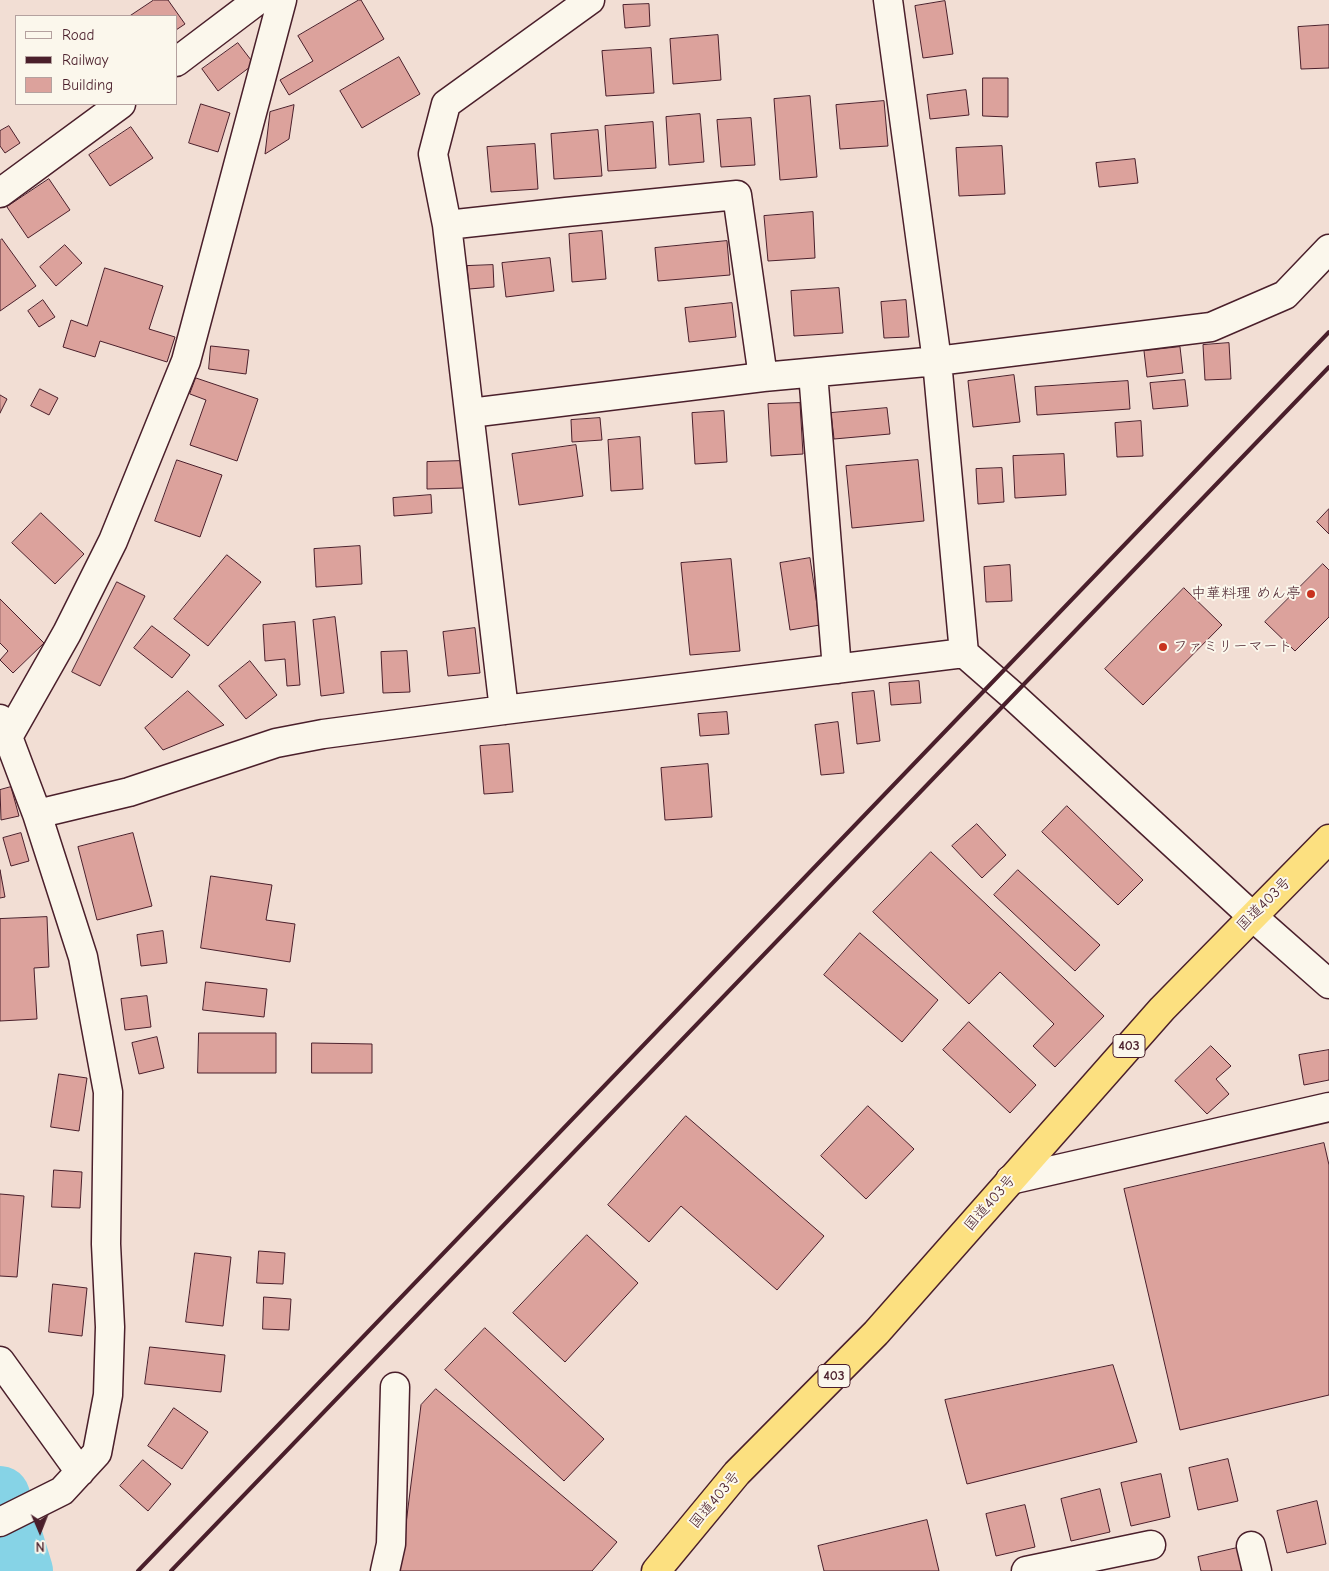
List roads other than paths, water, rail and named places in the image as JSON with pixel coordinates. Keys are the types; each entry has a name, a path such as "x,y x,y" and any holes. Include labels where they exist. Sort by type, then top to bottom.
{"highway":[{"name":"国道403号","path":"656,1571 736,1474 876,1333 1162,1008 1329,839"}],"street":[{"path":"178,60 258,0"},
{"path":"0,1522 71,1481 97,1453 108,1396 110,1327 106,1244 108,1092 83,957 37,814 3,731 67,633 113,541 186,361 282,0"},
{"path":"504,710 447,225 433,154 446,104 590,0"},
{"path":"888,0 937,361 964,653 1012,694 1252,916 1329,984"},
{"path":"0,193 120,105"},
{"path":"447,225 737,195 763,377"},
{"path":"470,413 763,377 937,361 1211,327 1285,295 1329,249"},
{"path":"813,372 837,669"},
{"path":"37,814 129,792 276,743 322,734 964,653"},
{"path":"1010,1180 1329,1107"},
{"path":"0,1361 71,1481"},
{"path":"385,1571 391,1544 395,1387"},
{"path":"1026,1571 1151,1545"}],"waterway":[{"path":"0,1496 23,1571"}],"railway":[{"path":"138,1571 1329,332"},
{"path":"171,1571 1329,367"}],"place":[{"name":"中華料理 めん亭","path":"1311,594"},
{"name":"ファミリーマート","path":"1163,647"}]}
